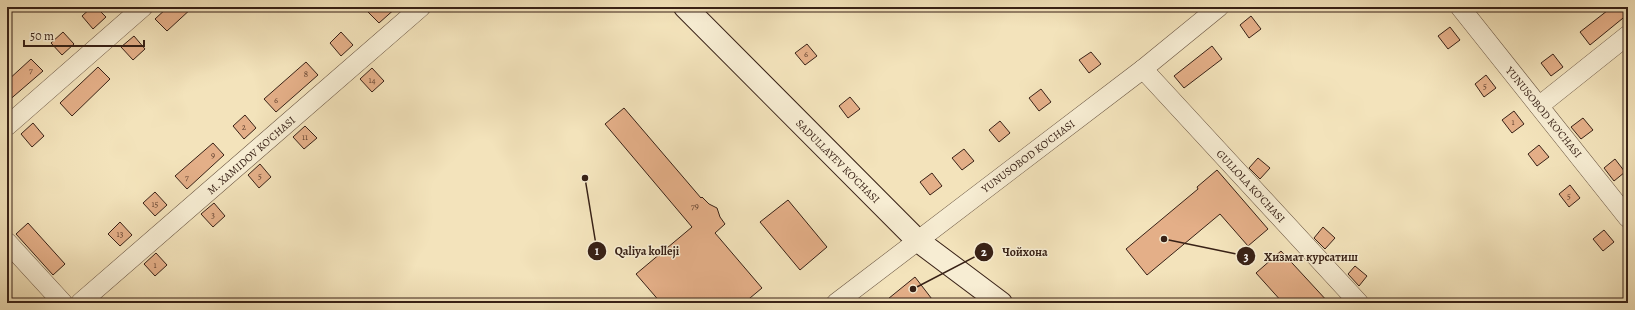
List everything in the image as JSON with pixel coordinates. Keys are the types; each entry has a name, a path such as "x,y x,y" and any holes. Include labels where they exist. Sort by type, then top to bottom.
{"main road":[{"name":"SADULLAYEV KO'CHASI","path":"685,7 918,240 1001,303"}],"street":[{"path":"7,126 143,7"},
{"name":"M. XAMIDOV KO'CHASI","path":"80,303 421,7"},
{"name":"YUNUSOBOD KO'CHASI","path":"836,303 1143,69 1219,7"},
{"name":"YUNUSOBOD KO'CHASI","path":"1460,7 1628,218"},
{"path":"1539,106 1628,34"},
{"name":"GULLOLA KO'CHASI","path":"1143,69 1359,303"},
{"path":"7,242 63,303"}],"building":[{"path":"92,7 96,7 106,17 93,29 82,16"},
{"path":"168,7 193,7 167,31 155,19"},
{"path":"363,7 397,7 379,23"},
{"path":"1612,7 1628,7 1628,14 1590,45 1580,32"},
{"path":"1251,16 1261,29 1249,38 1240,25"},
{"path":"1450,27 1460,40 1448,49 1438,36"},
{"path":"63,32 74,44 62,55 51,43"},
{"path":"341,32 353,45 341,56 330,43"},
{"path":"134,36 145,49 133,60 121,47"},
{"path":"807,44 817,56 805,65 795,53"},
{"path":"1212,46 1222,59 1184,88 1174,76"},
{"path":"1091,52 1101,64 1089,73 1079,60"},
{"path":"1553,54 1563,67 1551,76 1541,63"},
{"path":"31,59 43,71 7,102 7,81"},
{"path":"306,62 318,75 276,112 264,99"},
{"path":"98,67 110,79 72,116 60,103"},
{"path":"372,68 384,81 372,92 360,79"},
{"path":"1486,75 1496,88 1484,97 1475,84"},
{"path":"1041,89 1051,102 1039,111 1029,98"},
{"path":"850,97 860,109 848,118 839,106"},
{"path":"624,108 701,198 702,197 709,204 717,208 720,217 725,224 715,233 762,288 744,303 661,303 636,274 692,227 605,124"},
{"path":"1514,111 1524,124 1512,133 1502,120"},
{"path":"245,115 256,128 244,139 233,126"},
{"path":"1583,118 1593,130 1581,139 1571,127"},
{"path":"1000,121 1010,133 999,142 989,130"},
{"path":"33,123 44,136 32,147 21,134"},
{"path":"305,126 317,138 304,149 293,137"},
{"path":"213,143 224,155 187,189 175,176"},
{"path":"1539,145 1549,157 1537,166 1528,154"},
{"path":"964,149 974,161 962,170 952,158"},
{"path":"1258,158 1270,168 1260,179 1249,168"},
{"path":"1615,159 1625,172 1614,181 1604,168"},
{"path":"260,164 271,177 259,188 248,175"},
{"path":"1217,170 1268,229 1248,246 1220,214 1147,275 1126,249 1198,189 1197,187"},
{"path":"932,173 942,186 930,195 920,182"},
{"path":"1570,185 1580,198 1569,207 1559,194"},
{"path":"155,192 167,205 155,216 143,203"},
{"path":"788,200 827,247 800,270 760,222"},
{"path":"214,203 225,216 213,227 201,214"},
{"path":"120,222 132,235 120,246 108,234"},
{"path":"28,223 65,264 53,275 16,234"},
{"path":"1323,227 1335,238 1325,249 1314,238"},
{"path":"1604,230 1614,242 1603,251 1593,239"},
{"path":"1281,251 1329,303 1283,303 1256,273"},
{"path":"156,253 167,265 155,276 144,264"},
{"path":"1355,266 1367,276 1359,286 1348,274"},
{"path":"915,277 935,303 883,303"}],"place":[{"name":"Qaliya kolleji","path":"585,178"},
{"name":"Хизмат курсатиш","path":"1164,239"},
{"name":"Чойхона","path":"913,289"}]}
